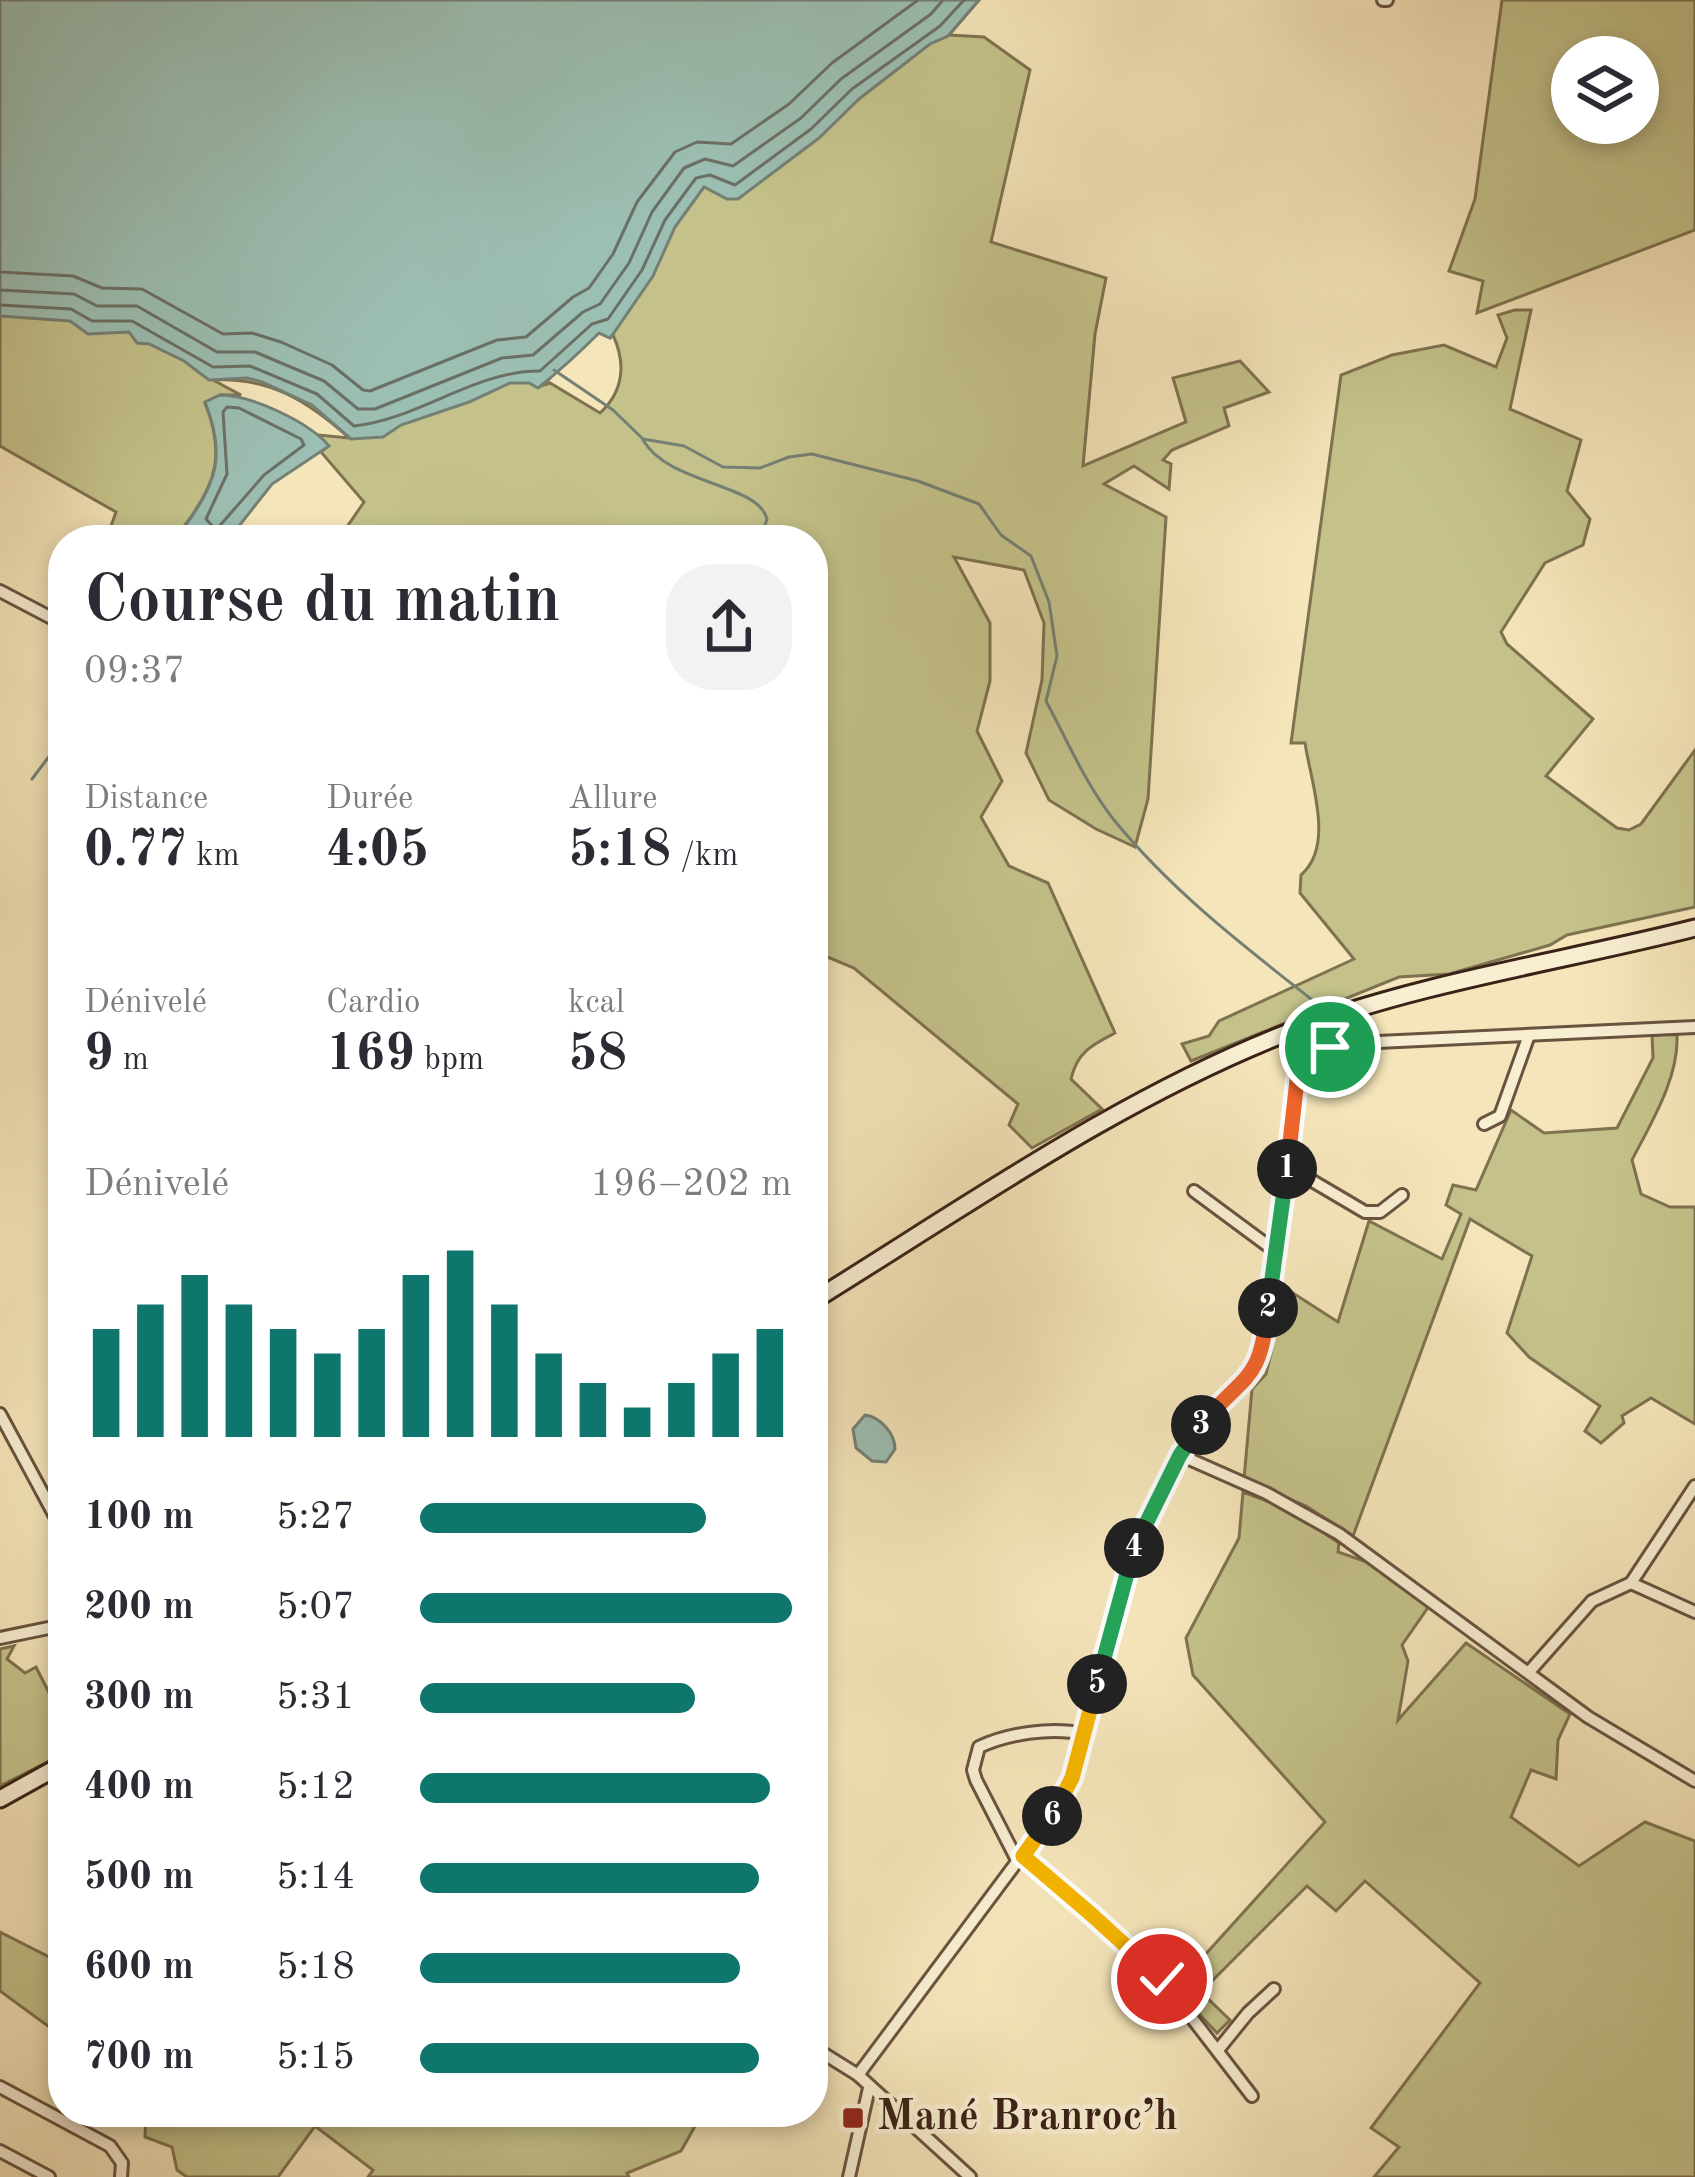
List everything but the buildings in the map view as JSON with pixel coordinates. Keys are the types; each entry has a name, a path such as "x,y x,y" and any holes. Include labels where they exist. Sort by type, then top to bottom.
{"main road":[{"path":"828,1292 1153,1093 1279,1037 1348,1012 1695,928"},
{"path":"0,1799 48,1772"}],"street":[{"path":"0,591 48,616"},
{"path":"859,2075 1058,1808 1072,1778 1135,1544 1180,1455 1209,1415 1257,1367 1264,1348 1298,1071 1306,1056 1357,1042 1695,1027"},
{"path":"1484,1124 1500,1117 1529,1035"},
{"path":"1287,1166 1365,1212 1380,1212 1402,1195"},
{"path":"1194,1191 1275,1251"},
{"path":"0,1414 48,1503"},
{"path":"1180,1455 1298,1509 1588,1717 1695,1781"},
{"path":"1529,1672 1592,1601 1631,1582 1695,1486"},
{"path":"1631,1582 1695,1612"},
{"path":"0,1638 48,1628"},
{"path":"1084,1734 1024,1734 980,1747 976,1780 1020,1859 1162,1979 1252,2096"},
{"path":"1217,2050 1274,1989"},
{"path":"828,2056 859,2075 970,2177"},
{"path":"0,2087 48,2113"},
{"path":"849,2177 869,2088"},
{"path":"75,2127 110,2146 122,2163 122,2177"},
{"path":"0,2151 49,2177"}],"shaded area":[{"path":"0,0 979,0 949,35 984,37 1030,70 991,242 1106,278 1095,334 1083,466 1186,422 1173,378 1240,361 1269,392 1224,408 1229,426 1172,450 1163,460 1171,464 1169,489 1134,466 1104,484 1166,517 1148,799 1135,847 1049,800 1026,753 1042,680 1044,623 1024,570 954,557 990,623 990,681 977,731 1002,781 981,817 1009,866 1048,883 1115,1033 1087,1050 1071,1079 1102,1109 1032,1148 1009,1125 1018,1104 854,968 828,957 828,525 348,525 364,502 321,452 328,446 319,435 349,438 287,394 233,380 213,380 241,395 220,395 205,403 215,437 214,467 185,525 111,525 116,512 0,446","holes":["599,333 613,335 620,376 614,395 600,413 550,383 544,385 563,362"]},
{"path":"1502,0 1695,0 1695,230 1477,313 1483,281 1449,271 1475,199"},
{"path":"1531,310 1510,409 1581,440 1567,491 1590,519 1583,545 1545,563 1501,632 1507,644 1593,719 1546,776 1617,828 1629,830 1641,824 1695,750 1695,907 1567,935 1550,945 1449,974 1399,977 1191,1061 1182,1044 1209,1036 1219,1021 1354,959 1300,893 1301,875 1317,848 1318,813 1305,743 1291,743 1341,375 1392,355 1444,345 1496,367 1507,338 1498,315"},
{"path":"1652,1034 1677,1035 1676,1051 1662,1100 1632,1160 1641,1194 1670,1207 1695,1207 1695,1424 1651,1398 1622,1416 1624,1423 1601,1443 1585,1431 1600,1406 1529,1357 1507,1333 1532,1256 1470,1219 1353,1536 1306,1506 1244,1479 1252,1389 1266,1374 1279,1284 1338,1322 1369,1221 1442,1259 1461,1214 1446,1205 1453,1185 1476,1190 1511,1110 1544,1133 1617,1128 1653,1058"},
{"path":"1243,1492 1288,1509 1339,1543 1338,1552 1370,1563 1429,1606 1402,1645 1408,1661 1398,1720 1466,1643 1570,1714 1558,1740 1556,1779 1531,1770 1511,1817 1579,1866 1645,1822 1695,1841 1695,2177 1374,2177 1399,2147 1371,2128 1480,1983 1365,1881 1336,1911 1307,1886 1201,1992 1230,2020 1217,2033 1175,1988 1325,1822 1193,1675 1186,1638 1239,1538"},
{"path":"14,1646 7,1659 25,1673 36,1667 48,1691 48,1762 0,1786 0,1649"},
{"path":"0,1932 48,1956 48,2026 0,1991"},
{"path":"145,2127 314,2127 278,2177 187,2177 177,2170 172,2147 145,2137"},
{"path":"316,2127 695,2127 681,2151 627,2173 629,2177 368,2177 373,2170"}],"water":[{"path":"0,0 979,0 948,36 930,44 859,99 819,138 738,199 727,199 704,187 675,227 653,276 610,338 599,333 538,388 510,383 401,425 383,437 351,439 312,405 247,378 209,380 184,361 137,343 129,332 88,334 70,321 0,316"},
{"path":"220,395 247,400 308,428 329,446 272,484 240,525 186,525 205,496 215,467 215,437 205,402"},
{"path":"865,1415 881,1422 892,1437 895,1449 886,1462 872,1461 856,1448 853,1429"}],"waterway":[{"path":"554,370 613,410 643,439 684,446 723,467 760,468 812,454 918,481 979,504 1001,535 1031,556 1049,602 1057,656 1046,701 1104,806 1183,893 1311,999"},
{"path":"643,440 672,466 760,507 765,525"},
{"path":"32,779 48,758"}],"place":[{"name":"Mané Branroc’h","path":"853,2118"}],"route":[{"path":"1162,1979 1023,1856 1058,1808 1072,1778 1128,1566 1153,1505 1190,1438 1257,1367 1264,1348 1298,1071 1306,1056 1330,1047"}]}
